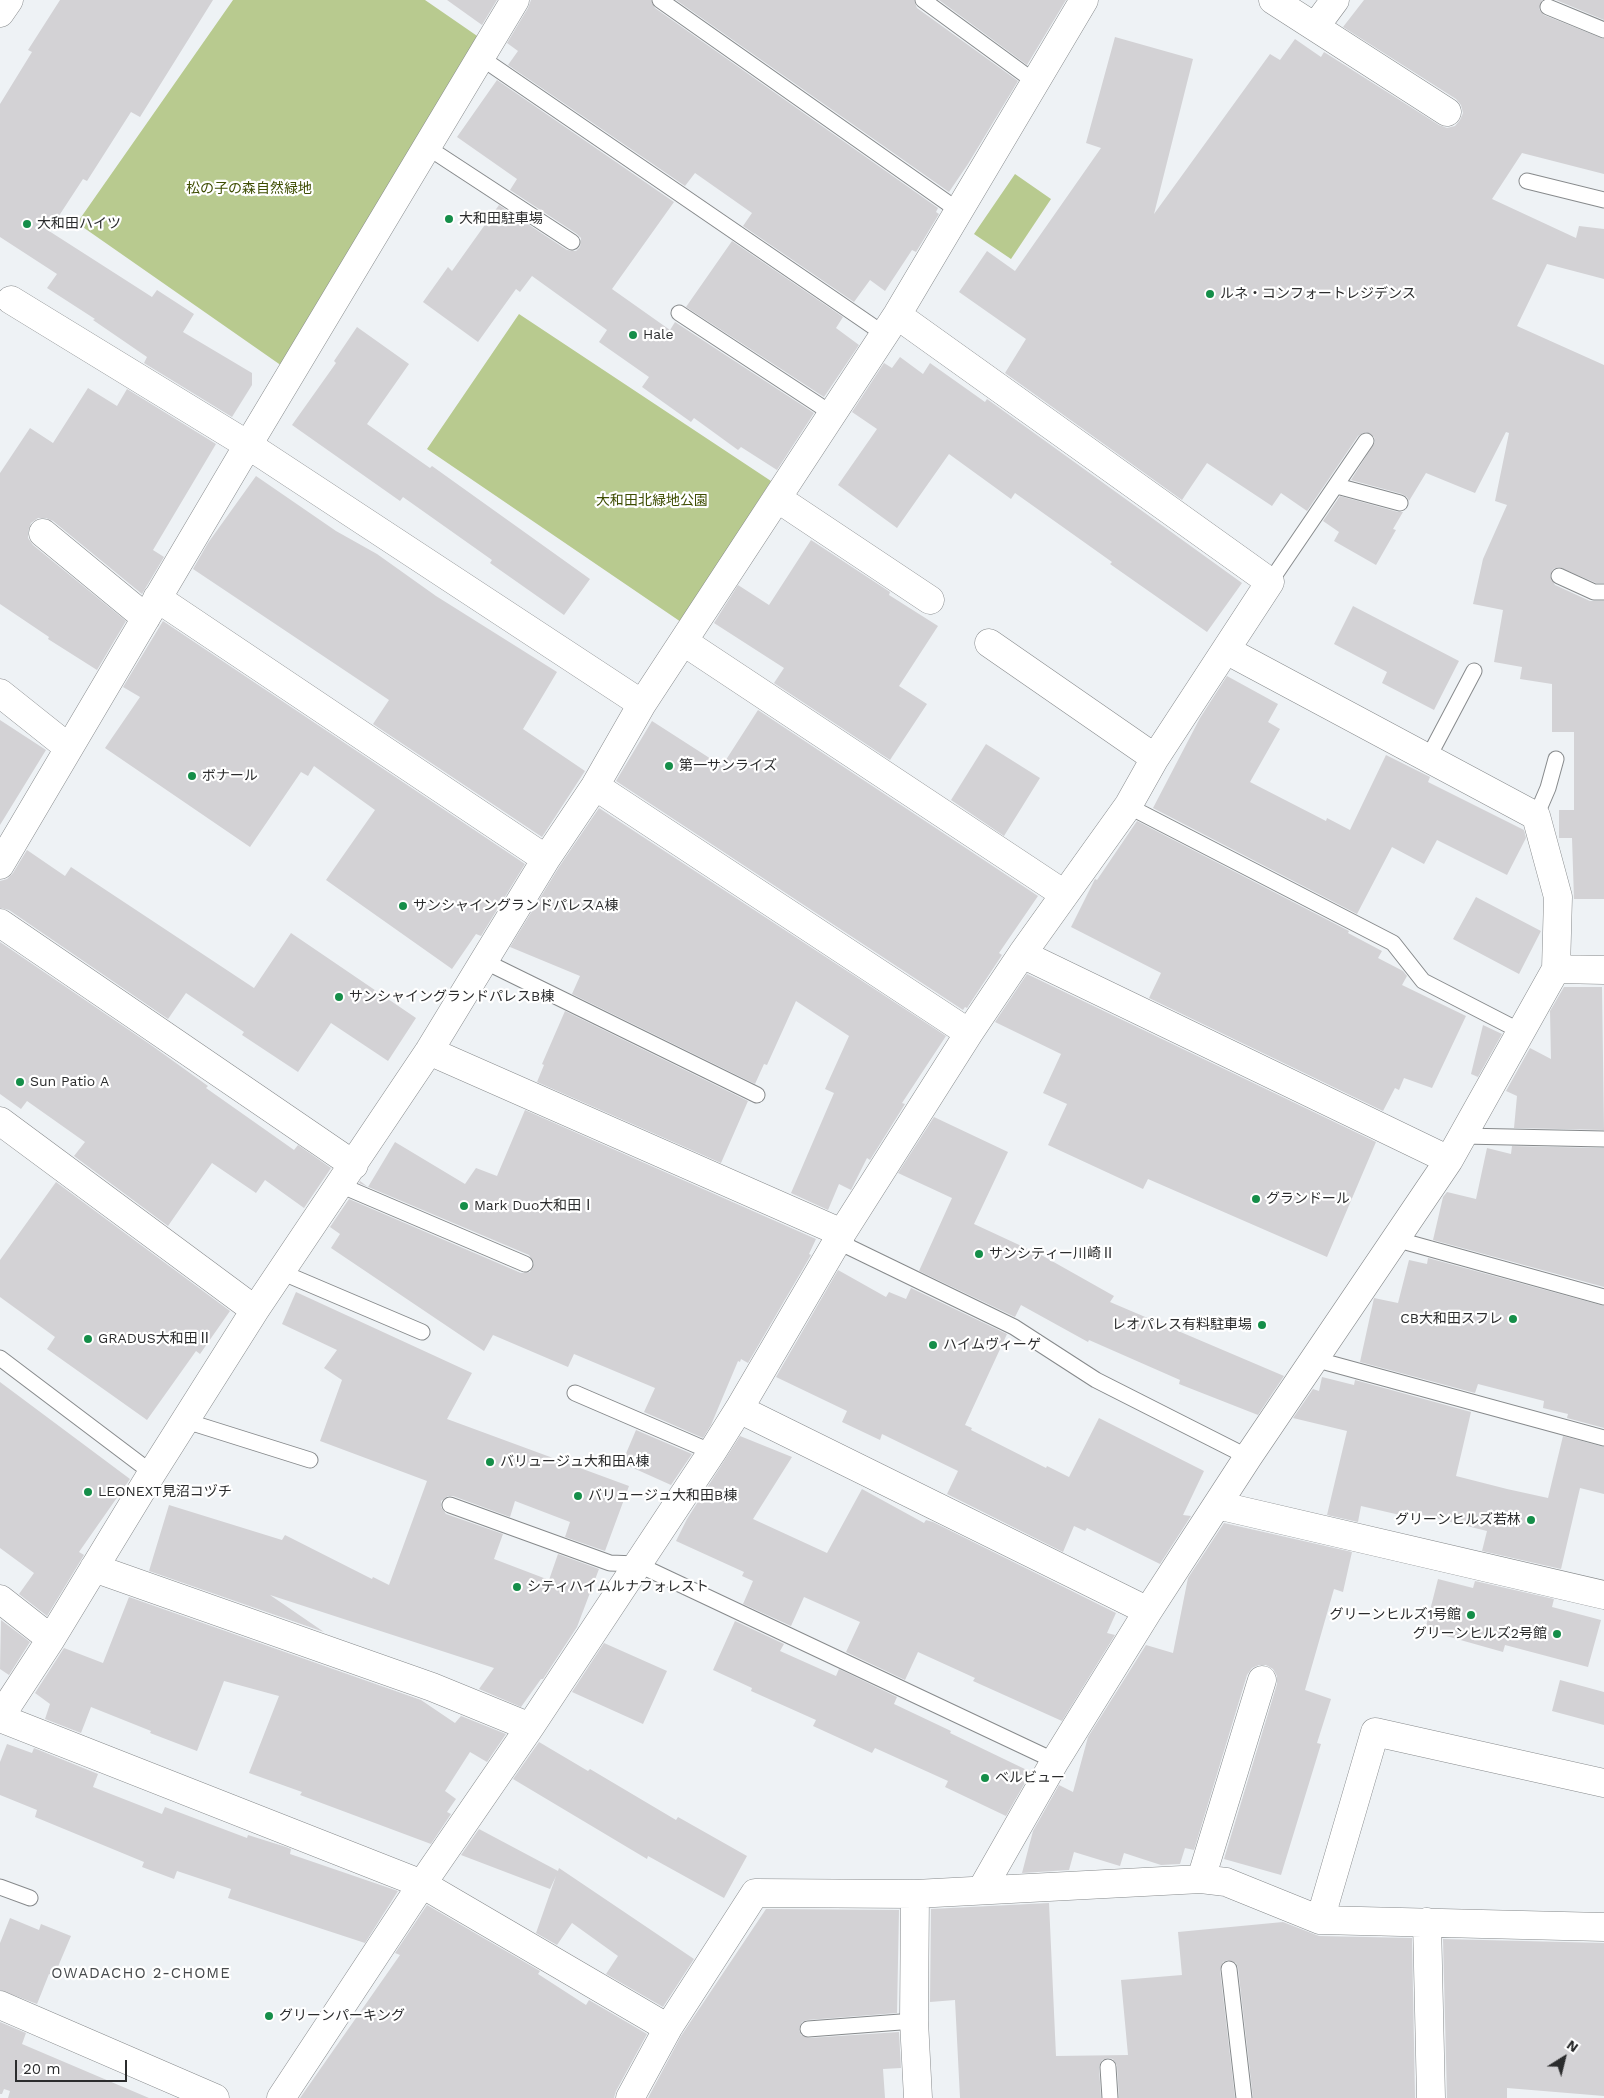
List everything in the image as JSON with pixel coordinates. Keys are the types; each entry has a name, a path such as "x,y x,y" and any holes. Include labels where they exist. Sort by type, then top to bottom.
{"street":[{"path":"0,13 8,0"},
{"path":"0,865 248,445 515,0"},
{"path":"668,2028 422,1884 0,1717 51,1639 152,1473 256,1310 428,1051 546,859 594,786 642,704 891,324 1084,0"},
{"path":"1273,0 1447,112"},
{"path":"1315,27 1335,0"},
{"path":"11,300 248,445 642,704"},
{"path":"281,2098 712,1452 739,1410 842,1233 968,1033 1064,894 1128,806 1155,758 1270,582 891,324"},
{"path":"778,498 930,600"},
{"path":"43,534 152,608 546,859"},
{"path":"684,642 1064,894"},
{"path":"989,644 1155,758"},
{"path":"982,1889 1054,1761 1148,1611 1248,1457 1449,1160 1556,969 1558,897 1536,816 1226,650"},
{"path":"0,693 69,748"},
{"path":"594,786 968,1033"},
{"path":"0,923 347,1175"},
{"path":"1022,954 1449,1160"},
{"path":"1556,969 1604,970"},
{"path":"428,1051 842,1233"},
{"path":"0,1121 256,1310"},
{"path":"739,1410 1148,1611"},
{"path":"1217,1505 1604,1595"},
{"path":"94,1568 432,1687 530,1727"},
{"path":"0,1599 51,1639"},
{"path":"1201,1879 1262,1680"},
{"path":"1320,1920 1375,1732 1604,1783"},
{"path":"630,2098 668,2028 755,1893 914,1894 1201,1879 1226,1882 1320,1920 1604,1926"},
{"path":"914,1894 914,2021 918,2098"},
{"path":"1427,1922 1431,2098"},
{"path":"0,2006 214,2098"}],"lane":[{"path":"660,0 959,211"},
{"path":"923,0 1035,82"},
{"path":"1548,7 1604,30"},
{"path":"480,57 891,324"},
{"path":"427,147 572,242"},
{"path":"1527,182 1604,200"},
{"path":"679,313 832,413"},
{"path":"1270,582 1366,441"},
{"path":"1337,486 1400,503"},
{"path":"1559,576 1594,592 1604,592"},
{"path":"1428,758 1474,671"},
{"path":"1536,816 1548,788 1556,760"},
{"path":"1128,806 1393,943 1423,981 1522,1032"},
{"path":"484,961 757,1095"},
{"path":"1462,1136 1604,1140"},
{"path":"347,1175 525,1264"},
{"path":"842,1233 849,1247 1014,1327 1096,1380 1248,1457"},
{"path":"1394,1239 1604,1297"},
{"path":"281,1272 422,1332"},
{"path":"0,1358 152,1473"},
{"path":"1314,1359 1604,1438"},
{"path":"575,1393 712,1452"},
{"path":"186,1421 310,1460"},
{"path":"450,1505 610,1563 637,1564 1054,1761"},
{"path":"0,1887 30,1898"},
{"path":"1229,1968 1244,2098"},
{"path":"808,2029 914,2021"},
{"path":"1108,2068 1110,2098"}],"green space":[{"name":"松の子の森自然緑地","path":"233,0 425,0 483,40 282,366 77,223"},
{"path":"1015,174 1051,199 1011,259 974,234"},
{"name":"大和田北緑地公園","path":"519,314 771,481 681,622 427,449"}],"building":[{"path":"60,0 213,0 140,117 131,112 87,181 83,179 49,231 152,297 157,290 194,314 183,332 252,373 252,385 232,417 144,363 147,357 93,320 95,319 47,288 57,274 0,237 0,104 32,52 28,50"},
{"path":"447,0 497,0 482,25"},
{"path":"531,0 651,0 655,8 938,208 936,212 939,214 916,252 912,250 885,291 870,280 854,302 743,226 752,213 695,173 685,186 508,65 518,51 507,43"},
{"path":"676,0 914,0 917,8 1018,81 949,192"},
{"path":"939,0 1066,0 1027,65"},
{"path":"1364,0 1542,0 1539,9 1544,15 1604,39 1604,174 1522,153 1492,199 1576,238 1579,226 1604,229 1604,279 1547,264 1517,326 1604,365 1604,583 1596,583 1559,567 1553,569 1550,576 1555,585 1590,601 1604,601 1604,899 1574,899 1572,838 1559,838 1559,810 1574,810 1574,732 1552,732 1552,684 1520,679 1522,667 1494,662 1503,610 1473,604 1483,559 1507,505 1495,501 1509,433 1506,432 1475,493 1426,473 1409,501 1402,494 1351,480 1375,442 1374,437 1366,432 1358,436 1307,511 1281,493 1272,506 1207,463 1182,500 1005,373 1026,339 959,292 987,251 1015,271 1101,148 1086,143 1115,37 1193,59 1154,214 1270,54 1280,60 1295,39 1321,57 1324,52 1439,125 1447,128 1455,126 1463,113 1461,105 1456,99 1343,27"},
{"path":"1556,0 1604,0 1604,20"},
{"path":"497,80 674,202 612,289 670,330 675,322 814,413 777,470 741,447 738,450 694,418 691,422 642,387 649,377 599,342 607,330 532,276 520,292 516,289 478,342 423,302 448,267 452,271 499,205 567,250 576,251 580,247 581,238 577,234 510,190 517,179 457,137"},
{"path":"732,241 843,317 836,328 859,345 824,397 686,307"},
{"path":"357,327 409,364 367,424 430,468 432,466 590,579 564,615 490,563 492,560 403,497 400,501 292,425 336,363 334,361"},
{"path":"900,357 923,374 930,363 985,402 987,399 1242,583 1207,632 1110,564 1112,562 1015,493 1011,499 949,454 897,528 838,485 877,429 852,412 884,363 892,368"},
{"path":"88,388 117,406 127,389 216,444 153,550 164,557 142,594 53,521 46,518 38,518 31,523 28,538 33,545 126,621 97,670 48,639 49,637 0,604 0,473 30,428 53,443"},
{"path":"256,476 336,531 377,554 436,596 557,672 523,729 585,771 542,837 373,724 389,700 193,569 208,543"},
{"path":"1340,496 1403,512 1393,529 1396,530 1376,565 1334,541 1339,532 1323,521"},
{"path":"811,540 890,592 889,595 938,626 899,686 927,704 890,760 774,683 784,668 714,623 738,585 769,605"},
{"path":"1353,606 1459,661 1434,710 1382,683 1387,672 1334,644"},
{"path":"163,621 525,864 481,936 476,934 452,969 326,880 375,810 314,766 308,776 301,772 250,847 105,748 140,697 123,687"},
{"path":"1227,676 1278,704 1268,722 1280,729 1250,782 1326,821 1327,818 1350,830 1386,755 1430,777 1428,782 1524,830 1526,838 1507,875 1437,840 1424,864 1392,847 1357,914 1153,808 1200,718"},
{"path":"758,710 1038,896 999,953 1002,955 967,1008 965,1007 963,1010 616,781 652,721 722,766"},
{"path":"0,720 46,750 0,825"},
{"path":"986,744 1040,778 1004,836 951,800"},
{"path":"599,808 946,1036 902,1103 905,1104 870,1160 867,1158 851,1190 839,1184 828,1210 791,1193 834,1093 825,1089 849,1036 796,1001 767,1065 764,1064 755,1084 572,994 580,976 510,947 559,867"},
{"path":"1137,821 1349,931 1348,933 1382,951 1378,958 1403,971 1407,976 1402,985 1466,1016 1432,1088 1404,1078 1399,1090 1395,1088 1383,1111 1149,998 1161,973 1071,927 1095,879 1097,880"},
{"path":"27,850 65,876 71,867 254,988 291,933 416,1018 388,1061 331,1023 298,1072 242,1035 244,1032 186,993 168,1019 9,910 0,908 0,881 7,879 13,873"},
{"path":"1476,897 1541,931 1519,974 1453,939"},
{"path":"0,942 151,1045 208,1086 206,1088 294,1150 298,1145 331,1168 304,1208 265,1180 256,1193 212,1163 168,1226 74,1156 85,1142 27,1101 21,1109 0,1094"},
{"path":"1027,974 1376,1142 1327,1257 1148,1179 1143,1189 1048,1145 1067,1104 1043,1093 1061,1054 995,1022"},
{"path":"1564,987 1602,987 1604,1130 1514,1128 1517,1096 1506,1091 1530,1048 1551,1059 1550,1011"},
{"path":"565,1011 748,1101 721,1163 537,1082 544,1065 542,1064"},
{"path":"1483,1025 1502,1034 1478,1077 1471,1074"},
{"path":"525,1110 816,1239 809,1254 811,1255 748,1363 741,1359 740,1362 738,1361 711,1425 703,1438 644,1412 655,1388 574,1354 568,1367 493,1335 484,1351 331,1248 340,1234 330,1227 349,1199 521,1273 530,1272 534,1263 529,1255 368,1187 395,1142 465,1184 476,1168 497,1176"},
{"path":"934,1117 1008,1152 974,1224 1043,1256 1114,1296 1110,1302 1284,1376 1258,1415 1179,1384 1180,1380 1089,1340 1088,1342 1021,1305 1015,1317 919,1271 952,1198 898,1173"},
{"path":"1512,1146 1604,1148 1604,1287 1433,1240 1443,1197 1447,1192 1476,1199 1487,1148 1511,1154"},
{"path":"56,1182 230,1311 200,1354 196,1351 147,1420 47,1349 55,1337 0,1297 0,1260"},
{"path":"1428,1258 1604,1306 1604,1428 1567,1418 1568,1414 1543,1408 1544,1401 1478,1384 1475,1393 1360,1362 1374,1298 1398,1303 1409,1260 1427,1264"},
{"path":"838,1270 886,1297 889,1292 906,1299 911,1288 1007,1334 965,1425 972,1428 971,1430 1046,1468 1047,1466 1069,1477 1099,1418 1204,1471 1183,1515 1191,1516 1160,1564 1087,1528 1085,1531 1074,1526 1063,1552 947,1494 958,1471 882,1434 880,1440 842,1422 847,1411 776,1377"},
{"path":"296,1292 472,1373 447,1419 629,1486 605,1551 565,1537 570,1522 515,1501 510,1517 453,1496 448,1496 441,1501 441,1507 446,1514 503,1534 494,1559 549,1580 558,1554 599,1569 577,1627 543,1679 541,1679 521,1707 479,1689 494,1668 270,1595 324,1632 149,1571 169,1505 282,1540 285,1535 372,1579 373,1577 389,1585 427,1481 320,1441 342,1380 324,1368 337,1350 282,1324"},
{"path":"1322,1377 1354,1385 1355,1380 1471,1412 1456,1476 1507,1489 1548,1498 1563,1436 1604,1447 1604,1494 1580,1488 1561,1569 1482,1551 1487,1531 1402,1510 1400,1515 1361,1506 1358,1522 1327,1515 1347,1431 1293,1418 1313,1389 1319,1391"},
{"path":"0,1382 130,1479 79,1552 84,1555 47,1616 19,1594 34,1573 0,1548"},
{"path":"636,1430 692,1454 671,1485 622,1463"},
{"path":"740,1436 792,1457 753,1519 827,1553 862,1489 924,1523 926,1520 933,1522 1116,1613 1107,1633 1115,1635 1062,1721 973,1681 975,1678 918,1652 905,1680 846,1652 860,1622 804,1597 791,1626 743,1604 753,1581 742,1576 744,1572 676,1541 687,1519"},
{"path":"1224,1523 1352,1552 1343,1592 1334,1589 1305,1690 1331,1699 1317,1743 1321,1744 1281,1875 1224,1859 1277,1684 1277,1676 1273,1669 1266,1665 1252,1668 1247,1675 1194,1850 1185,1848 1180,1864 1161,1865 1124,1853 1120,1866 1074,1852 1069,1870 1022,1873 1033,1831 1059,1785 1073,1792 1088,1737 1146,1645 1173,1653 1188,1578"},
{"path":"1438,1579 1473,1588 1475,1581 1554,1599 1552,1607 1601,1620 1588,1667 1505,1645 1503,1652 1425,1630"},
{"path":"129,1597 421,1700 455,1723 461,1716 506,1734 487,1762 470,1752 445,1791 456,1799 447,1812 451,1814 431,1844 300,1795 302,1792 249,1773 279,1696 224,1681 197,1751 91,1707 81,1733 45,1719 50,1704 35,1693 64,1648 103,1663"},
{"path":"1,1620 30,1642 9,1675 0,1669"},
{"path":"735,1621 784,1644 780,1651 836,1676 839,1669 897,1697 894,1704 1031,1772 1006,1816 945,1787 948,1781 875,1748 872,1753 813,1726 816,1720 751,1691 752,1688 713,1670"},
{"path":"604,1643 667,1671 643,1724 572,1692"},
{"path":"1560,1680 1604,1692 1604,1725 1552,1711"},
{"path":"539,1742 588,1771 590,1769 676,1820 678,1817 747,1856 724,1898 648,1856 647,1859 513,1779"},
{"path":"7,1744 32,1753 34,1748 98,1774 93,1787 162,1814 165,1807 247,1838 248,1835 286,1847 291,1849 290,1854 398,1891 365,1943 228,1898 231,1889 177,1871 174,1879 142,1867 144,1862 35,1817 37,1810 0,1795 0,1762"},
{"path":"479,1829 558,1871 559,1868 694,1959 663,2007 606,1974 618,1956 572,1923 557,1945 536,1933 556,1876 550,1889 461,1855"},
{"path":"1049,1903 1056,2056 1128,2055 1121,1980 1182,1975 1178,1932 1283,1922 1319,1936 1412,1938 1415,2098 1253,2098 1238,1968 1236,1963 1228,1960 1223,1962 1220,1970 1235,2098 1119,2098 1117,2066 1113,2059 1108,2058 1102,2060 1099,2067 1101,2098 960,2098 955,2000 930,2002 931,1909"},
{"path":"427,1905 540,1971 538,1974 586,2005 589,2000 647,2034 614,2098 300,2098 400,1955 395,1953"},
{"path":"766,1909 899,1910 897,2013 807,2020 802,2022 799,2029 801,2035 809,2038 899,2032 901,2068 883,2069 885,2098 648,2098 681,2036"},
{"path":"10,1918 39,1930 41,1924 71,1936 54,1976 49,1974 37,2004 0,1990 0,1943"},
{"path":"1443,1939 1604,1943 1604,2096 1507,2088 1507,2098 1447,2098"},
{"path":"0,2022 26,2033 22,2044 149,2098 8,2098 10,2091 4,2089 2,2094 0,2094"}],"place":[{"name":"大和田駐車場","path":"449,219"},
{"name":"大和田ハイツ","path":"27,224"},
{"name":"ルネ・コンフォートレジデンス","path":"1210,294"},
{"name":"Hale","path":"633,335"},
{"name":"第一サンライズ","path":"669,766"},
{"name":"ボナール","path":"192,776"},
{"name":"サンシャイングランドパレスA棟","path":"403,906"},
{"name":"サンシャイングランドパレスB棟","path":"339,997"},
{"name":"Sun Patio A","path":"20,1082"},
{"name":"グランドール","path":"1256,1199"},
{"name":"Mark Duo大和田Ⅰ","path":"464,1206"},
{"name":"サンシティー川崎Ⅱ","path":"979,1254"},
{"name":"CB大和田スフレ","path":"1513,1319"},
{"name":"レオパレス有料駐車場","path":"1262,1325"},
{"name":"GRADUS大和田Ⅱ","path":"88,1339"},
{"name":"ハイムヴィーゲ","path":"933,1345"},
{"name":"バリュージュ大和田A棟","path":"490,1462"},
{"name":"LEONEXT見沼コヅチ","path":"88,1492"},
{"name":"バリュージュ大和田B棟","path":"578,1496"},
{"name":"グリーンヒルズ若林","path":"1531,1520"},
{"name":"シティハイムルナフォレスト","path":"517,1587"},
{"name":"グリーンヒルズ1号館","path":"1471,1615"},
{"name":"グリーンヒルズ2号館","path":"1557,1634"},
{"name":"ベルビュー","path":"985,1778"},
{"name":"グリーンパーキング","path":"269,2016"}],"district":[{"name":"OWADACHO 2-CHOME","path":"141,1974"}]}
